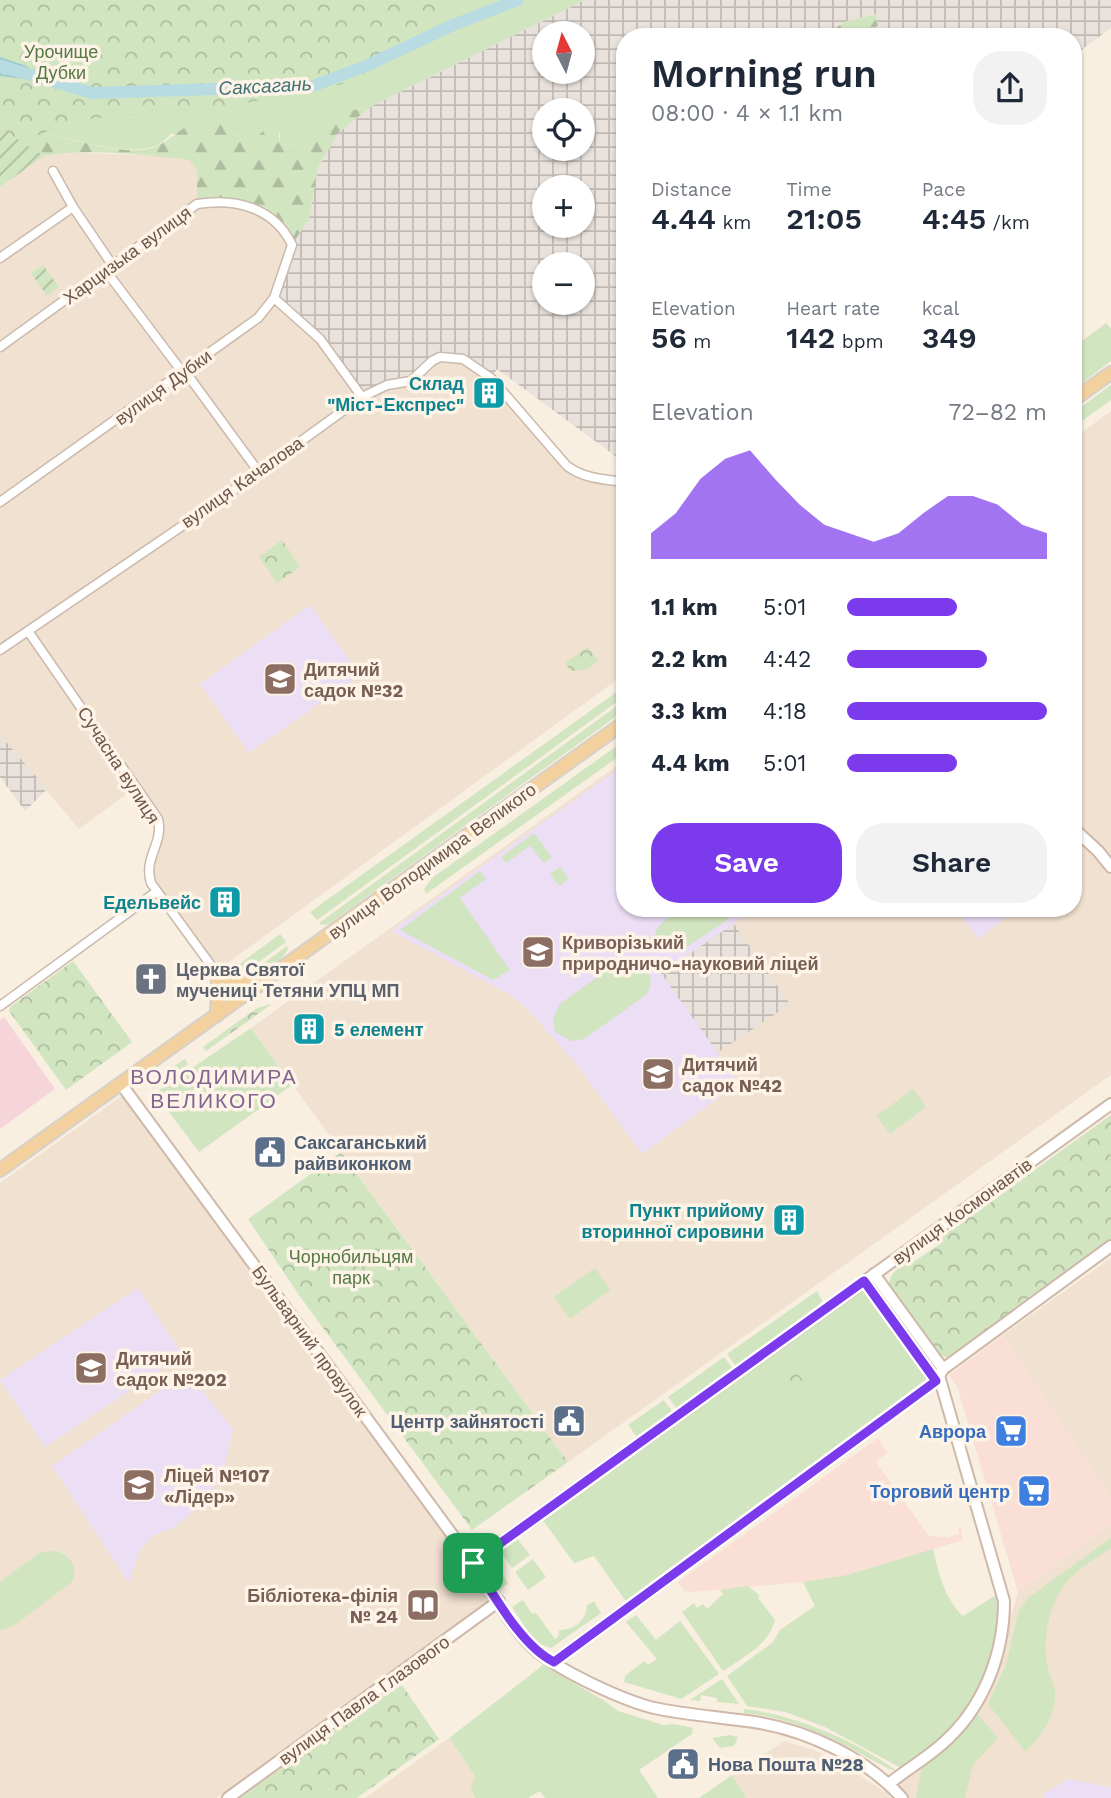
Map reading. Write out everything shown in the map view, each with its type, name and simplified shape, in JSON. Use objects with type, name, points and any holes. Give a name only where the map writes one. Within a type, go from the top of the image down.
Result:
[{"type":"main road","points":[[1082,394],[1111,373]]},
{"type":"main road","name":"вулиця Володимира Великого","points":[[0,1170],[616,728]]},
{"type":"main road","points":[[217,1016],[218,975],[258,986]]},
{"type":"street","points":[[53,171],[109,268],[183,373],[187,374],[258,471]]},
{"type":"street","name":"Харцизька вулиця","points":[[0,347],[197,204],[233,201],[260,211],[278,225],[292,245]]},
{"type":"street","points":[[0,258],[73,207]]},
{"type":"street","name":"вулиця Дубки","points":[[0,502],[258,318],[274,298],[292,245]]},
{"type":"street","points":[[274,298],[320,340],[362,397]]},
{"type":"street","name":"вулиця Качалова","points":[[0,650],[362,397],[387,385],[411,381],[440,357],[463,359],[491,378],[567,466],[588,478],[616,481]]},
{"type":"street","name":"Сучасна вулиця","points":[[28,631],[158,819],[159,836],[148,865],[150,883],[218,975]]},
{"type":"street","points":[[1082,836],[1111,867]]},
{"type":"street","points":[[0,1006],[156,892]]},
{"type":"street","name":"Бульварний провулок","points":[[121,1084],[473,1563],[524,1638],[536,1650],[624,1699],[650,1707],[783,1728],[873,1770],[890,1783],[902,1798]]},
{"type":"street","name":"вулиця Космонавтів","points":[[473,1563],[1111,1104]]},
{"type":"street","points":[[554,1662],[1111,1246]]},
{"type":"street","points":[[869,1278],[939,1376],[1004,1601],[1002,1631],[990,1678],[979,1699],[943,1743],[890,1783]]},
{"type":"street","name":"вулиця Павла Глазового","points":[[228,1798],[499,1601]]},
{"type":"shaded area","points":[[585,0],[1111,0],[1111,28],[1082,49],[1082,28],[868,28],[878,26],[875,14],[844,22],[836,28],[616,28],[616,456],[497,369],[491,378],[474,365],[440,357],[411,381],[362,397],[337,361],[274,298],[292,245],[309,218],[318,168],[338,133],[372,106],[532,26],[532,84],[595,84],[595,21],[543,21]]},
{"type":"shaded area","points":[[67,152],[189,160],[197,170],[197,203],[211,202],[260,211],[440,357],[474,365],[577,473],[616,480],[616,681],[215,972],[148,874],[160,829],[136,787],[79,829],[0,735],[0,187],[44,156]]},
{"type":"shaded area","points":[[1111,411],[1111,859],[1082,832],[1082,432]]},
{"type":"shaded area","name":"Дитячий садок №32","points":[[310,605],[360,675],[249,753],[200,684]]},
{"type":"shaded area","points":[[0,735],[47,789],[25,811],[0,777]]},
{"type":"shaded area","points":[[616,766],[616,917],[1082,917],[1082,843],[1111,876],[1111,1075],[568,1462],[251,1028]]},
{"type":"shaded area","name":"Криворізький природничо-науковий ліцей","points":[[616,770],[616,917],[743,917],[661,973],[739,1083],[642,1154],[577,1065],[525,1006],[507,993],[391,931]]},
{"type":"shaded area","points":[[962,917],[1007,917],[978,939]]},
{"type":"shaded area","points":[[734,924],[790,1004],[717,1053],[660,973]]},
{"type":"shaded area","points":[[4,1017],[55,1089],[0,1129],[0,1020]]},
{"type":"shaded area","points":[[123,1095],[492,1601],[216,1798],[0,1798],[0,1183]]},
{"type":"shaded area","points":[[1111,1258],[1111,1497],[1003,1335]]},
{"type":"shaded area","name":"Дитячий садок №202","points":[[138,1288],[183,1355],[45,1447],[0,1380]]},
{"type":"shaded area","points":[[1003,1335],[1111,1497],[1111,1524],[1018,1592],[957,1386],[949,1375]]},
{"type":"shaded area","name":"Ліцей №107 «Лідер»","points":[[187,1372],[233,1429],[224,1469],[205,1502],[175,1527],[154,1535],[139,1551],[129,1583],[52,1466]]},
{"type":"shaded area","points":[[878,1438],[887,1453],[876,1462],[929,1536],[946,1538],[959,1534],[958,1528],[961,1528],[963,1540],[847,1575],[803,1582],[694,1592],[685,1591],[678,1582]]},
{"type":"shaded area","points":[[1111,1524],[1111,1798],[902,1798],[890,1784],[903,1773],[1002,1631],[1013,1610],[1018,1592]]},
{"type":"shaded area","points":[[449,1738],[473,1773],[475,1778],[472,1794],[475,1798],[365,1798]]},
{"type":"shaded area","points":[[784,1741],[814,1750],[849,1768],[891,1798],[744,1798],[732,1775]]},
{"type":"shaded area","points":[[1068,1779],[1111,1787],[1111,1798],[1043,1798],[1044,1793]]},
{"type":"green space","name":"Урочище Дубки","points":[[0,0],[453,0],[375,78],[235,105],[77,120],[0,150]]},
{"type":"green space","points":[[453,0],[585,0],[543,21],[532,21],[532,26],[372,106],[320,123],[297,145],[280,144],[280,133],[272,123],[252,141],[242,139],[237,133],[171,134],[155,146],[134,150],[98,146],[9,122]]},
{"type":"green space","points":[[876,14],[878,26],[836,28],[844,22]]},
{"type":"green space","points":[[372,106],[338,133],[318,168],[309,219],[292,245],[288,236],[249,206],[197,204],[197,170],[189,160],[98,152],[44,156],[1,129],[9,122],[102,147],[138,150],[160,145],[184,128],[199,123],[223,124],[252,141],[272,123],[278,123],[280,144],[297,145],[320,122]]},
{"type":"green space","points":[[0,128],[44,156],[0,187]]},
{"type":"green space","points":[[43,265],[59,287],[47,296],[31,273]]},
{"type":"green space","points":[[1106,323],[1111,329],[1111,361],[1082,383],[1082,341]]},
{"type":"green space","points":[[1111,385],[1111,400],[1082,421],[1082,406]]},
{"type":"green space","points":[[282,540],[300,567],[277,583],[259,557]]},
{"type":"green space","points":[[588,647],[598,661],[586,670],[571,671],[565,663]]},
{"type":"green space","points":[[616,692],[616,703],[317,920],[310,912]]},
{"type":"green space","points":[[616,707],[616,717],[329,924],[319,923]]},
{"type":"green space","points":[[616,746],[616,758],[426,894],[424,889],[432,878]]},
{"type":"green space","points":[[534,833],[552,857],[544,863],[530,846],[506,863],[501,857]]},
{"type":"green space","points":[[560,867],[569,879],[559,886],[550,874]]},
{"type":"green space","points":[[480,871],[486,879],[460,898],[510,970],[493,980],[400,930]]},
{"type":"green space","points":[[670,917],[728,917],[681,951],[669,952],[662,950],[654,941],[657,930]]},
{"type":"green space","points":[[280,934],[286,942],[237,978],[232,975],[233,969]]},
{"type":"green space","points":[[287,946],[285,954],[274,965],[255,976],[242,979]]},
{"type":"green space","points":[[73,961],[132,1042],[66,1090],[9,1011],[10,1007]]},
{"type":"green space","points":[[633,961],[647,970],[651,979],[646,995],[584,1039],[571,1041],[555,1032],[553,1020],[560,1004],[618,962]]},
{"type":"green space","points":[[272,1004],[206,1051],[203,1047],[257,1008]]},
{"type":"green space","points":[[251,1028],[292,1085],[199,1152],[155,1093]]},
{"type":"green space","points":[[252,1058],[272,1086],[252,1101],[231,1073]]},
{"type":"green space","points":[[185,1059],[188,1064],[153,1089],[149,1083]]},
{"type":"green space","points":[[913,1089],[926,1107],[890,1134],[877,1116]]},
{"type":"green space","points":[[1111,1115],[1111,1243],[951,1358],[938,1355],[889,1287],[892,1275],[907,1262],[912,1263],[937,1246],[944,1235]]},
{"type":"green space","name":"Чорнобильцям парк","points":[[341,1152],[568,1462],[472,1530],[301,1298],[248,1219]]},
{"type":"green space","points":[[595,1268],[610,1290],[570,1319],[554,1297]]},
{"type":"green space","points":[[864,1281],[936,1381],[630,1607],[594,1556],[574,1563],[539,1515]]},
{"type":"green space","points":[[817,1291],[822,1301],[816,1311],[737,1368],[727,1354]]},
{"type":"green space","points":[[724,1357],[734,1370],[678,1410],[668,1397]]},
{"type":"green space","points":[[791,1363],[803,1381],[795,1387],[783,1369]]},
{"type":"green space","points":[[664,1400],[673,1413],[638,1438],[628,1425]]},
{"type":"green space","points":[[516,1537],[530,1555],[512,1568],[499,1550]]},
{"type":"green space","points":[[1111,1538],[1111,1548],[1071,1577],[1053,1607],[1048,1626],[1046,1655],[1055,1690],[1054,1707],[1042,1732],[1025,1751],[988,1704],[1006,1665],[1019,1610],[1028,1598]]},
{"type":"green space","points":[[933,1549],[947,1593],[963,1616],[996,1595],[996,1637],[988,1674],[970,1709],[943,1741],[903,1769],[825,1727],[785,1712],[747,1706],[727,1676],[773,1642],[780,1630],[815,1606],[803,1582],[847,1575]]},
{"type":"green space","points":[[56,1551],[72,1562],[73,1581],[12,1627],[0,1630],[0,1582],[41,1552]]},
{"type":"green space","points":[[488,1555],[508,1583],[498,1591],[483,1569],[482,1560]]},
{"type":"green space","points":[[533,1559],[546,1577],[528,1590],[515,1572]]},
{"type":"green space","points":[[748,1586],[760,1596],[758,1598],[775,1620],[772,1629],[761,1643],[723,1671],[682,1612],[694,1603],[697,1608],[703,1604],[707,1609],[723,1594],[720,1590]]},
{"type":"green space","points":[[523,1600],[555,1639],[559,1630],[579,1624],[587,1605],[594,1601],[601,1613],[551,1648],[533,1637],[512,1607]]},
{"type":"green space","points":[[636,1615],[656,1640],[680,1621],[719,1674],[681,1699],[624,1682],[625,1676],[644,1661],[648,1665],[657,1659],[626,1622]]},
{"type":"green space","points":[[543,1665],[618,1711],[663,1725],[693,1728],[692,1734],[639,1770],[658,1798],[545,1798],[540,1791],[528,1798],[475,1798],[471,1790],[475,1776],[449,1738]]},
{"type":"green space","points":[[722,1679],[739,1704],[717,1702],[717,1698],[701,1695],[700,1701],[690,1700]]},
{"type":"green space","points":[[400,1682],[439,1739],[357,1798],[240,1798]]},
{"type":"green space","points":[[744,1709],[783,1717],[824,1731],[863,1749],[897,1771],[801,1726],[744,1713]]},
{"type":"green space","points":[[977,1714],[998,1738],[973,1765],[965,1798],[916,1798],[922,1767],[945,1750]]},
{"type":"green space","points":[[730,1735],[738,1737],[734,1746],[720,1748],[712,1738]]},
{"type":"green space","points":[[732,1775],[746,1797],[699,1798]]},
{"type":"water","points":[[0,58],[26,67],[35,75],[25,78],[0,75]]},
{"type":"waterway","name":"Саксагань","points":[[0,66],[92,93],[313,86],[518,0]]},
{"type":"place","name":"Склад \"Міст-Експрес\"","points":[[489,393]]},
{"type":"place","name":"Дитячий садок №32","points":[[280,679]]},
{"type":"place","name":"Едельвейс","points":[[225,902]]},
{"type":"place","name":"Криворізький природничо-науковий ліцей","points":[[538,952]]},
{"type":"place","name":"Церква Святої мучениці Тетяни УПЦ МП","points":[[151,979]]},
{"type":"place","name":"5 елемент","points":[[309,1029]]},
{"type":"place","name":"Дитячий садок №42","points":[[658,1074]]},
{"type":"place","name":"Саксаганський райвиконком","points":[[270,1152]]},
{"type":"place","name":"Пункт прийому вторинної сировини","points":[[789,1220]]},
{"type":"place","name":"Дитячий садок №202","points":[[91,1368]]},
{"type":"place","name":"Центр зайнятості","points":[[569,1421]]},
{"type":"place","name":"Аврора","points":[[1011,1431]]},
{"type":"place","name":"Ліцей №107 «Лідер»","points":[[139,1485]]},
{"type":"place","name":"Торговий центр","points":[[1034,1491]]},
{"type":"place","name":"Бібліотека-філія № 24","points":[[423,1605]]},
{"type":"place","name":"Нова Пошта №28","points":[[683,1764]]},
{"type":"district","name":"ВОЛОДИМИРА ВЕЛИКОГО","points":[[214,1088]]},
{"type":"route","points":[[864,1281],[936,1381],[554,1662],[524,1638],[473,1563],[864,1281]]}]
